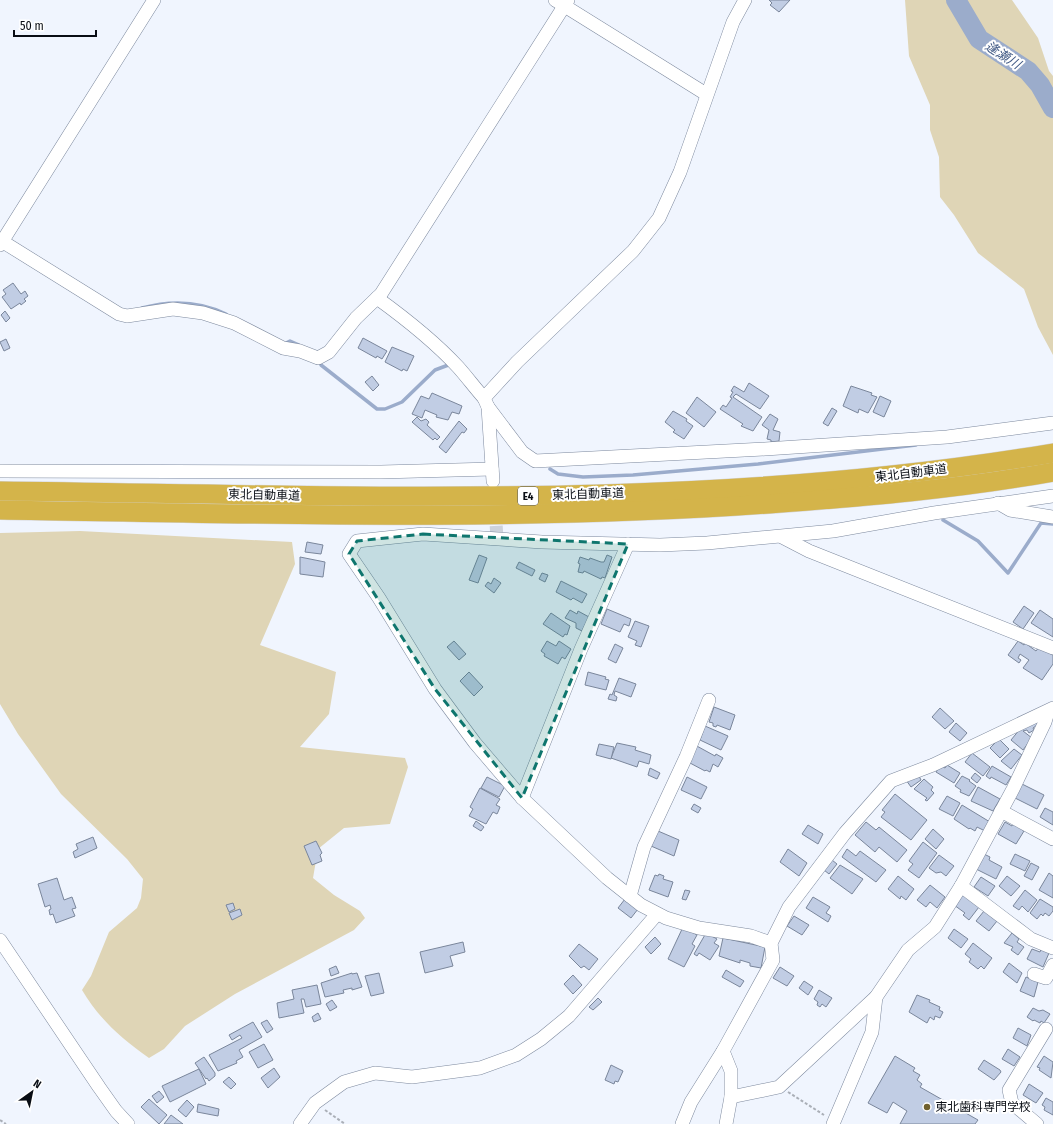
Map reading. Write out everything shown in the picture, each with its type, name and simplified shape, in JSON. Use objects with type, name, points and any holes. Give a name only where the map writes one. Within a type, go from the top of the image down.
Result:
[{"type":"highway","name":"東北自動車道","points":[[0,491],[379,497],[556,496],[828,482],[958,467],[1053,453]]},
{"type":"highway","name":"東北自動車道","points":[[0,510],[384,515],[579,513],[696,509],[834,499],[959,486],[1053,472]]},
{"type":"street","points":[[154,0],[3,240],[118,314],[127,316],[173,310],[203,313],[234,323],[283,348],[300,351],[314,357],[320,358],[327,354],[356,318],[377,298],[562,2],[706,94]]},
{"type":"street","points":[[0,471],[381,472],[492,475],[487,398],[517,362],[603,277],[634,250],[652,230],[680,172],[706,94],[733,22],[745,0]]},
{"type":"street","points":[[377,298],[415,326],[459,368],[487,398],[522,452],[535,461],[940,437],[1053,423]]},
{"type":"street","points":[[771,943],[751,936],[699,928],[657,914],[607,878],[522,798],[475,743],[435,689],[380,598],[349,554],[357,541],[423,534],[542,542],[628,544],[699,543],[782,537],[833,531],[998,503],[1053,496]]},
{"type":"street","points":[[998,503],[1010,510],[1053,517]]},
{"type":"street","points":[[782,537],[809,551],[1053,648]]},
{"type":"street","points":[[522,798],[581,649],[628,544]]},
{"type":"street","points":[[630,896],[644,847],[686,757],[709,700]]},
{"type":"street","points":[[731,1097],[779,1086],[876,997],[908,950],[934,927],[961,886],[1001,811],[1051,710]]},
{"type":"street","points":[[682,1124],[691,1102],[723,1051],[773,960],[771,943],[789,907],[850,827],[891,781],[933,765],[1051,710]]},
{"type":"street","points":[[1001,811],[1053,839]]},
{"type":"street","points":[[961,886],[1031,939],[1053,948]]},
{"type":"street","points":[[300,1124],[315,1103],[344,1082],[375,1073],[412,1077],[480,1068],[516,1055],[541,1039],[569,1016],[657,914]]},
{"type":"street","points":[[0,940],[99,1087],[116,1111],[128,1124]]},
{"type":"street","points":[[1034,974],[1046,978],[1053,965]]},
{"type":"street","points":[[833,1122],[872,1032],[876,997]]},
{"type":"street","points":[[1037,1124],[1012,1103],[1009,1090],[1046,1029]]},
{"type":"street","points":[[723,1051],[731,1071],[731,1097],[726,1124]]},
{"type":"path","points":[[779,1086],[833,1122]]},
{"type":"path","points":[[315,1103],[345,1124]]},
{"type":"path","points":[[0,1120],[6,1124]]},
{"type":"highlighted area","points":[[423,534],[628,544],[522,798],[435,689],[349,554],[357,541]]},
{"type":"shaded area","points":[[905,0],[1012,0],[1038,38],[1049,71],[1053,76],[1053,355],[1038,327],[1024,289],[978,253],[954,215],[940,197],[939,157],[930,130],[930,105],[909,56]]},
{"type":"shaded area","points":[[80,531],[292,542],[295,564],[260,645],[336,672],[329,714],[300,747],[405,758],[408,767],[390,824],[344,828],[318,849],[313,878],[334,895],[360,911],[365,918],[354,930],[235,994],[185,1026],[164,1049],[149,1058],[112,1028],[96,1010],[82,990],[91,976],[109,932],[137,908],[141,898],[143,879],[127,859],[61,794],[18,734],[0,704],[0,533]]},
{"type":"building","points":[[769,0],[790,0],[779,12],[770,5],[772,3]]},
{"type":"building","points":[[13,283],[21,294],[25,291],[28,296],[24,299],[26,301],[21,305],[20,303],[11,309],[2,297],[6,294],[3,290]]},
{"type":"building","points":[[5,311],[10,318],[6,322],[1,315]]},
{"type":"building","points":[[363,338],[387,351],[382,359],[377,356],[376,358],[358,348]]},
{"type":"building","points":[[6,339],[10,348],[4,351],[0,342]]},
{"type":"building","points":[[392,347],[414,356],[407,371],[403,369],[402,371],[385,362]]},
{"type":"building","points":[[372,376],[379,385],[373,391],[365,382]]},
{"type":"building","points":[[749,383],[769,396],[760,409],[736,394],[733,397],[762,417],[753,431],[741,426],[743,424],[720,409],[723,405],[726,407],[732,398],[730,397],[733,392],[731,391],[734,386],[744,392]]},
{"type":"building","points":[[851,386],[872,393],[871,395],[877,397],[868,413],[859,409],[858,413],[843,406]]},
{"type":"building","points":[[432,393],[462,406],[459,414],[452,412],[448,420],[436,417],[437,415],[425,410],[422,418],[412,414],[421,396],[429,399]]},
{"type":"building","points":[[880,396],[891,401],[884,417],[873,412]]},
{"type":"building","points":[[697,397],[716,412],[704,427],[686,413]]},
{"type":"building","points":[[832,408],[837,411],[828,426],[823,423]]},
{"type":"building","points":[[673,411],[687,419],[686,421],[693,426],[684,439],[673,432],[675,430],[665,422]]},
{"type":"building","points":[[770,414],[778,419],[773,430],[780,432],[779,441],[771,442],[771,440],[767,439],[769,430],[762,425]]},
{"type":"building","points":[[417,417],[421,421],[426,419],[429,422],[427,425],[440,437],[437,440],[435,438],[433,440],[412,422]]},
{"type":"building","points":[[459,421],[467,429],[464,433],[462,432],[446,453],[439,447]]},
{"type":"building","points":[[307,542],[323,545],[321,554],[305,552]]},
{"type":"building","points":[[479,555],[487,558],[478,583],[469,580]]},
{"type":"building","points":[[607,555],[612,557],[605,578],[602,577],[601,579],[584,571],[583,573],[578,572],[580,557],[604,562]]},
{"type":"building","points":[[300,557],[325,562],[323,577],[300,574]]},
{"type":"building","points":[[519,562],[535,570],[532,576],[516,568]]},
{"type":"building","points":[[542,573],[548,575],[545,582],[539,579]]},
{"type":"building","points":[[494,578],[501,583],[494,593],[485,586],[488,582],[491,584]]},
{"type":"building","points":[[561,581],[587,594],[582,603],[573,598],[571,600],[556,592]]},
{"type":"building","points":[[1024,606],[1034,613],[1023,629],[1013,622]]},
{"type":"building","points":[[607,609],[631,619],[629,626],[624,624],[620,632],[601,624]]},
{"type":"building","points":[[570,610],[577,614],[578,611],[589,617],[582,631],[576,628],[576,623],[565,618]]},
{"type":"building","points":[[1040,610],[1053,619],[1053,637],[1031,623]]},
{"type":"building","points":[[551,613],[570,626],[567,635],[565,634],[563,637],[543,624]]},
{"type":"building","points":[[635,621],[649,626],[641,647],[635,645],[637,641],[628,637]]},
{"type":"building","points":[[454,641],[466,654],[459,660],[447,647]]},
{"type":"building","points":[[547,641],[556,646],[559,641],[571,649],[565,659],[562,657],[558,664],[544,656],[545,654],[541,651]]},
{"type":"building","points":[[1018,641],[1024,645],[1025,643],[1036,651],[1039,647],[1053,655],[1053,664],[1042,680],[1023,668],[1029,660],[1020,654],[1018,658],[1021,660],[1019,663],[1008,655]]},
{"type":"building","points":[[615,644],[623,648],[616,663],[608,659]]},
{"type":"building","points":[[469,672],[483,687],[474,696],[460,681]]},
{"type":"building","points":[[588,672],[606,677],[605,679],[609,680],[606,690],[585,685]]},
{"type":"building","points":[[619,678],[636,684],[631,697],[615,691],[614,695],[617,697],[616,701],[608,699],[610,694],[612,695]]},
{"type":"building","points":[[714,707],[735,715],[730,730],[717,725],[716,727],[713,726],[713,723],[709,722]]},
{"type":"building","points":[[940,708],[954,721],[945,729],[932,717]]},
{"type":"building","points":[[1039,721],[1040,723],[1033,728],[1034,730],[1029,733],[1027,730],[1023,731],[1032,738],[1023,750],[1011,740],[1020,729]]},
{"type":"building","points":[[956,723],[967,733],[960,741],[949,732]]},
{"type":"building","points":[[705,726],[728,736],[721,750],[700,740]]},
{"type":"building","points":[[999,739],[1009,749],[1000,758],[990,748]]},
{"type":"building","points":[[617,743],[636,747],[635,750],[651,755],[649,764],[639,761],[637,767],[611,758]]},
{"type":"building","points":[[599,744],[614,747],[611,759],[596,755]]},
{"type":"building","points":[[695,745],[715,756],[716,754],[723,758],[718,767],[713,764],[710,772],[690,763]]},
{"type":"building","points":[[1014,749],[1022,755],[1011,769],[1001,761]]},
{"type":"building","points":[[972,753],[990,767],[983,776],[965,762]]},
{"type":"building","points":[[940,765],[945,768],[947,765],[960,773],[954,783],[936,772]]},
{"type":"building","points":[[992,766],[1011,777],[1006,785],[986,776]]},
{"type":"building","points":[[650,768],[660,773],[657,779],[648,775]]},
{"type":"building","points":[[975,773],[981,778],[977,783],[971,778]]},
{"type":"building","points":[[918,774],[921,780],[911,787],[906,780]]},
{"type":"building","points":[[962,776],[970,780],[969,781],[976,786],[969,796],[960,792],[961,790],[955,786]]},
{"type":"building","points":[[487,777],[505,786],[499,797],[481,788]]},
{"type":"building","points":[[687,777],[707,787],[701,799],[681,790]]},
{"type":"building","points":[[924,779],[933,787],[931,790],[934,793],[927,801],[925,800],[927,798],[914,789]]},
{"type":"building","points":[[1022,784],[1044,795],[1037,809],[1015,798]]},
{"type":"building","points":[[978,787],[1000,799],[993,811],[971,801]]},
{"type":"building","points":[[480,788],[500,799],[496,805],[500,807],[497,814],[493,812],[486,824],[469,816],[473,809],[470,807]]},
{"type":"building","points":[[895,794],[927,820],[911,840],[881,817],[885,812],[882,810]]},
{"type":"building","points":[[947,796],[960,803],[953,816],[939,809]]},
{"type":"building","points":[[694,804],[701,808],[698,813],[691,809]]},
{"type":"building","points":[[962,805],[990,822],[985,831],[977,827],[975,831],[970,828],[969,829],[954,819]]},
{"type":"building","points":[[1045,808],[1053,812],[1053,825],[1040,817]]},
{"type":"building","points":[[476,821],[484,827],[481,831],[473,826]]},
{"type":"building","points":[[866,822],[876,830],[879,827],[907,850],[897,862],[879,847],[875,852],[855,835]]},
{"type":"building","points":[[1005,822],[1012,826],[1013,823],[1024,831],[1016,844],[998,834]]},
{"type":"building","points":[[808,825],[823,834],[818,844],[802,834]]},
{"type":"building","points":[[933,829],[944,839],[936,849],[925,839]]},
{"type":"building","points":[[658,831],[679,840],[674,856],[651,846]]},
{"type":"building","points":[[93,837],[97,848],[75,858],[73,852],[78,849],[76,844]]},
{"type":"building","points":[[316,841],[322,853],[320,855],[322,861],[312,865],[304,846]]},
{"type":"building","points":[[923,842],[937,853],[919,878],[908,870],[913,864],[909,861]]},
{"type":"building","points":[[788,849],[807,863],[799,876],[780,862]]},
{"type":"building","points":[[847,849],[856,856],[860,851],[886,870],[876,882],[842,857]]},
{"type":"building","points":[[984,854],[990,857],[989,860],[1002,867],[996,879],[976,869]]},
{"type":"building","points":[[1015,854],[1030,861],[1025,871],[1010,864]]},
{"type":"building","points":[[939,855],[954,866],[946,876],[941,872],[936,873],[929,868]]},
{"type":"building","points":[[832,860],[837,864],[829,874],[824,870]]},
{"type":"building","points":[[1031,863],[1039,867],[1032,880],[1024,876]]},
{"type":"building","points":[[840,865],[863,879],[852,894],[830,878]]},
{"type":"building","points":[[1049,873],[1053,876],[1053,898],[1039,890]]},
{"type":"building","points":[[659,874],[664,876],[663,879],[673,882],[668,897],[649,890],[655,875],[658,876]]},
{"type":"building","points":[[898,876],[914,889],[906,900],[901,896],[900,899],[888,889]]},
{"type":"building","points":[[1007,876],[1020,886],[1011,896],[999,886]]},
{"type":"building","points":[[981,877],[995,886],[988,896],[974,887]]},
{"type":"building","points":[[57,878],[64,900],[72,897],[76,908],[72,909],[75,916],[56,923],[53,914],[50,915],[50,905],[45,907],[38,884]]},
{"type":"building","points":[[930,885],[945,897],[937,908],[930,902],[926,907],[917,900]]},
{"type":"building","points":[[685,890],[690,891],[686,900],[682,899]]},
{"type":"building","points":[[1025,890],[1037,900],[1028,912],[1022,906],[1019,910],[1013,906]]},
{"type":"building","points":[[963,894],[979,907],[969,920],[963,915],[965,913],[954,905]]},
{"type":"building","points":[[813,897],[830,907],[826,913],[831,916],[828,922],[806,908]]},
{"type":"building","points":[[625,899],[638,909],[631,918],[618,908]]},
{"type":"building","points":[[1040,899],[1053,907],[1053,911],[1049,916],[1045,913],[1043,916],[1041,914],[1037,919],[1030,913]]},
{"type":"building","points":[[233,903],[235,909],[229,912],[226,905]]},
{"type":"building","points":[[240,909],[242,915],[232,920],[229,913]]},
{"type":"building","points":[[984,911],[997,921],[989,931],[976,921]]},
{"type":"building","points":[[794,916],[809,925],[802,935],[787,926]]},
{"type":"building","points":[[683,927],[697,935],[692,944],[695,946],[684,967],[668,959]]},
{"type":"building","points":[[954,929],[968,939],[961,948],[948,938]]},
{"type":"building","points":[[706,933],[717,939],[714,943],[719,946],[710,960],[699,953],[697,956],[694,954]]},
{"type":"building","points":[[1012,933],[1019,939],[1017,942],[1024,947],[1018,955],[1011,950],[1013,947],[1004,943]]},
{"type":"building","points":[[655,937],[661,944],[651,954],[645,947]]},
{"type":"building","points":[[723,938],[765,947],[761,968],[750,966],[750,963],[740,960],[740,963],[719,956]]},
{"type":"building","points":[[463,942],[465,952],[450,956],[453,966],[425,973],[420,952]]},
{"type":"building","points":[[973,943],[992,958],[984,969],[981,966],[978,969],[969,962],[971,959],[965,954]]},
{"type":"building","points":[[579,944],[598,959],[589,970],[584,966],[581,968],[569,956]]},
{"type":"building","points":[[1032,949],[1040,952],[1041,949],[1049,953],[1043,967],[1027,959]]},
{"type":"building","points":[[1009,963],[1022,973],[1017,983],[1003,972]]},
{"type":"building","points":[[336,966],[339,973],[331,976],[329,969]]},
{"type":"building","points":[[780,967],[794,976],[787,986],[773,978]]},
{"type":"building","points":[[726,970],[744,981],[740,987],[722,977]]},
{"type":"building","points":[[352,973],[357,973],[362,987],[352,990],[352,988],[343,990],[344,993],[325,997],[321,983]]},
{"type":"building","points":[[379,973],[384,993],[371,996],[365,976]]},
{"type":"building","points":[[573,975],[582,985],[573,994],[564,984]]},
{"type":"building","points":[[1026,977],[1038,982],[1034,997],[1020,991]]},
{"type":"building","points":[[804,981],[813,987],[808,995],[799,988]]},
{"type":"building","points":[[317,985],[321,1004],[306,1007],[304,999],[301,999],[304,1013],[279,1018],[277,1003],[294,999],[292,990]]},
{"type":"building","points":[[819,990],[832,998],[826,1007],[822,1004],[820,1007],[817,1005],[818,1002],[814,999]]},
{"type":"building","points":[[917,995],[930,1000],[929,1002],[940,1007],[939,1010],[943,1012],[940,1018],[935,1016],[934,1020],[930,1017],[927,1023],[909,1012]]},
{"type":"building","points":[[598,998],[602,1002],[593,1010],[589,1007]]},
{"type":"building","points":[[332,1000],[337,1007],[330,1011],[326,1004]]},
{"type":"building","points":[[1033,1008],[1039,1011],[1043,1010],[1050,1014],[1044,1023],[1041,1021],[1040,1023],[1034,1020],[1033,1021],[1027,1017]]},
{"type":"building","points":[[318,1013],[321,1019],[314,1022],[312,1017]]},
{"type":"building","points":[[267,1020],[273,1029],[267,1033],[261,1023]]},
{"type":"building","points":[[253,1022],[262,1037],[239,1050],[243,1057],[236,1061],[237,1063],[218,1071],[209,1055],[242,1038],[240,1035],[232,1040],[229,1035]]},
{"type":"building","points":[[1018,1028],[1031,1035],[1027,1046],[1013,1038]]},
{"type":"building","points":[[264,1044],[273,1060],[258,1068],[249,1052]]},
{"type":"building","points":[[1008,1049],[1020,1057],[1014,1066],[1002,1059]]},
{"type":"building","name":"東北歯科専門学校","points":[[895,1056],[915,1068],[913,1071],[920,1075],[917,1080],[922,1084],[920,1087],[978,1120],[975,1124],[900,1124],[907,1111],[893,1102],[887,1113],[868,1103]]},
{"type":"building","points":[[1044,1056],[1053,1062],[1051,1078],[1037,1067]]},
{"type":"building","points":[[204,1057],[215,1073],[215,1076],[209,1081],[195,1063]]},
{"type":"building","points":[[984,1060],[1001,1072],[994,1080],[978,1069]]},
{"type":"building","points":[[611,1065],[623,1071],[618,1082],[615,1081],[614,1084],[605,1080]]},
{"type":"building","points":[[274,1068],[280,1077],[268,1088],[261,1078]]},
{"type":"building","points":[[199,1069],[206,1084],[170,1102],[162,1086]]},
{"type":"building","points":[[229,1077],[236,1084],[231,1089],[223,1082]]},
{"type":"building","points":[[1029,1084],[1043,1093],[1036,1103],[1023,1095]]},
{"type":"building","points":[[159,1091],[164,1097],[157,1103],[152,1096]]},
{"type":"building","points":[[1046,1098],[1053,1102],[1053,1115],[1044,1110],[1045,1107],[1042,1105]]},
{"type":"building","points":[[149,1099],[167,1115],[159,1124],[141,1107]]},
{"type":"building","points":[[187,1100],[194,1107],[186,1117],[178,1110]]},
{"type":"building","points":[[198,1104],[219,1109],[218,1116],[197,1112]]},
{"type":"building","points":[[171,1115],[183,1124],[164,1124]]},
{"type":"waterway","name":"逢瀬川","points":[[956,0],[979,39],[1028,71],[1040,85],[1053,108]]},
{"type":"waterway","points":[[142,308],[153,305],[185,303],[206,306],[226,314]]},
{"type":"waterway","points":[[284,344],[290,341],[299,345]]},
{"type":"waterway","points":[[321,365],[377,409],[385,409],[402,402],[435,370],[451,364]]},
{"type":"waterway","points":[[550,469],[558,474],[583,477],[633,475],[758,464],[916,445]]},
{"type":"waterway","points":[[943,520],[978,541],[1008,573],[1041,523],[1053,524]]},
{"type":"tunnel","points":[[495,507],[497,539]]},
{"type":"place","name":"東北歯科専門学校","points":[[927,1107]]}]
